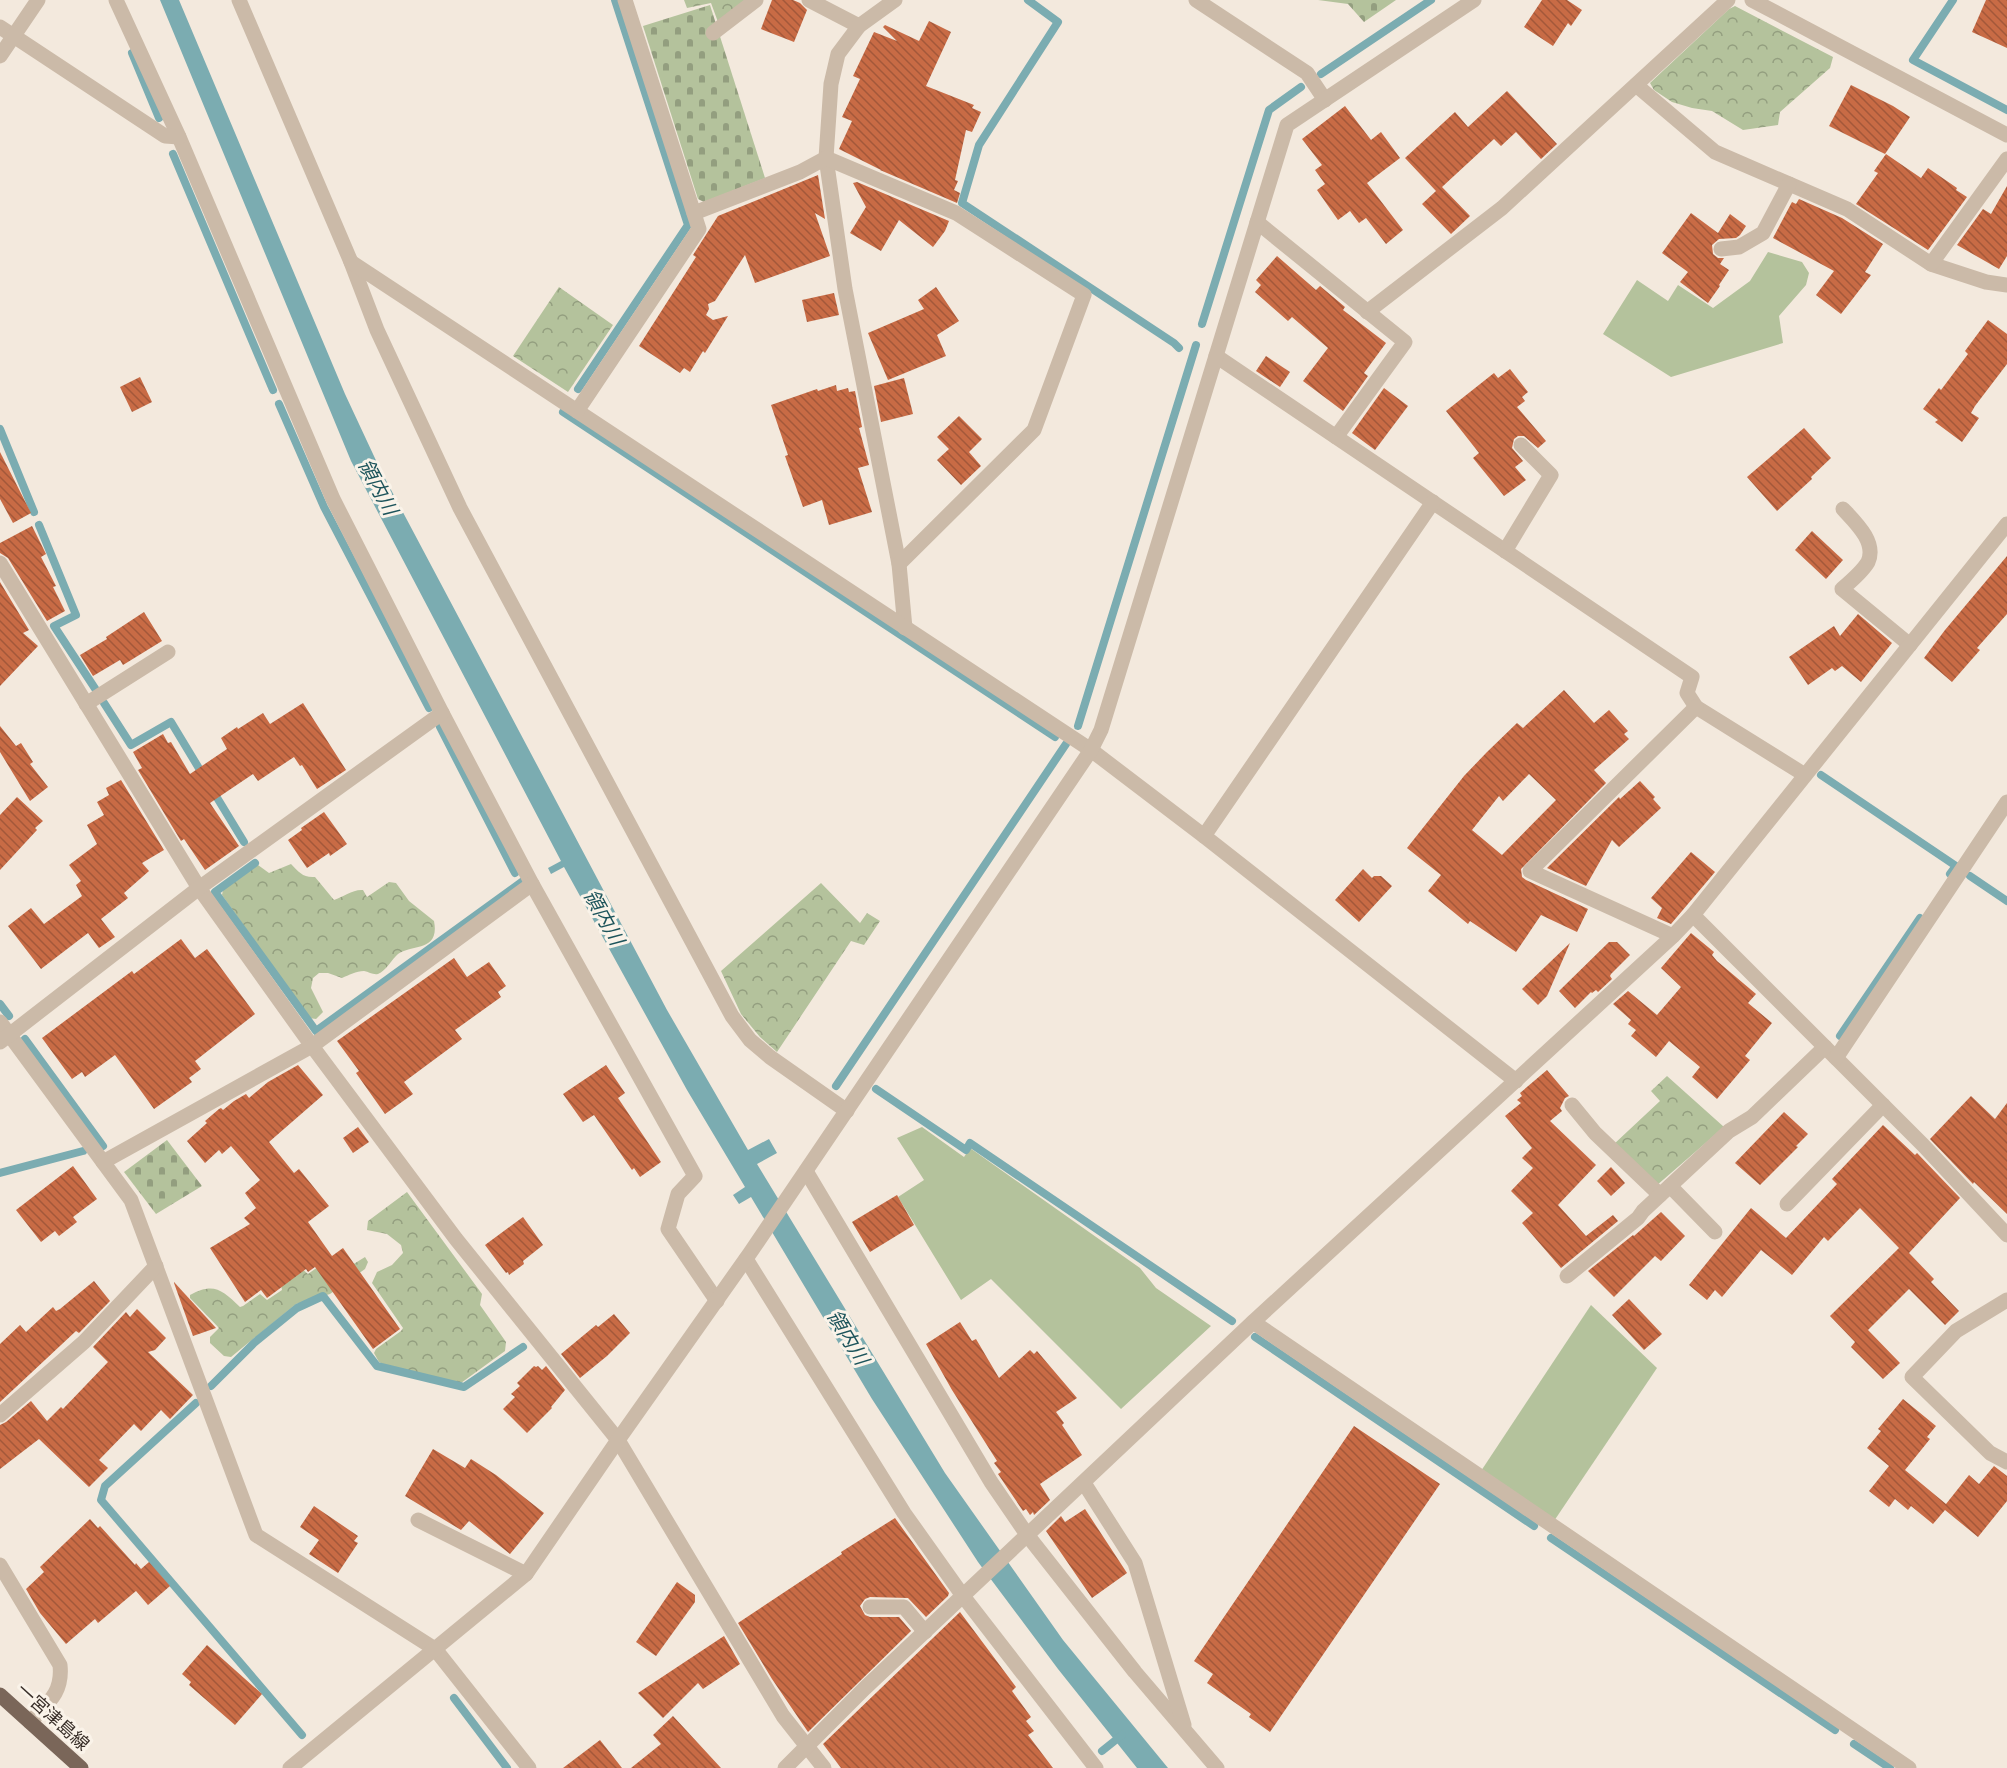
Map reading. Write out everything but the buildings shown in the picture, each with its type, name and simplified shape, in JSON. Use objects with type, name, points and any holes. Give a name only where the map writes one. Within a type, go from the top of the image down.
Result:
[{"type":"main road","name":"一宮津島線","points":[[0,1695],[81,1768]]},
{"type":"street","points":[[0,56],[38,0]]},
{"type":"street","points":[[116,0],[179,137],[333,499],[532,885],[694,1176],[678,1194],[668,1229],[717,1301]]},
{"type":"street","points":[[239,0],[351,262],[377,330],[460,508],[732,1016],[750,1040],[770,1057],[847,1111]]},
{"type":"street","points":[[577,411],[699,230],[625,0]]},
{"type":"street","points":[[713,33],[756,0]]},
{"type":"street","points":[[809,0],[859,26]]},
{"type":"street","points":[[895,0],[859,26],[838,54],[831,84],[826,158],[845,289],[899,564],[905,628]]},
{"type":"street","points":[[1196,0],[1307,73],[1325,100]]},
{"type":"street","points":[[290,1768],[526,1574],[804,1175],[1091,750],[1101,730],[1287,125],[1474,0]]},
{"type":"street","points":[[1367,312],[1502,208],[1728,0]]},
{"type":"street","points":[[1752,0],[2007,135]]},
{"type":"street","points":[[0,27],[165,136],[179,137]]},
{"type":"street","points":[[1636,85],[1715,152],[1846,208],[1931,264],[1986,282],[2007,285]]},
{"type":"street","points":[[694,213],[800,172],[826,158]]},
{"type":"street","points":[[826,158],[956,213],[1084,295],[1034,430],[899,564]]},
{"type":"street","points":[[1931,264],[2007,159]]},
{"type":"street","points":[[1721,249],[1739,247],[1763,233],[1789,184]]},
{"type":"street","points":[[1257,222],[1405,342],[1336,437]]},
{"type":"street","points":[[351,262],[1091,750],[1516,1081]]},
{"type":"street","points":[[1216,356],[1692,677],[1687,693],[1696,707],[1805,775]]},
{"type":"street","points":[[1505,551],[1551,475],[1521,445]]},
{"type":"street","points":[[1204,836],[1433,502]]},
{"type":"street","points":[[1843,509],[1859,526],[1869,545],[1868,561],[1842,590],[1910,645]]},
{"type":"street","points":[[785,1768],[865,1688],[978,1584],[1253,1322],[1673,936],[2007,524]]},
{"type":"street","points":[[0,563],[200,888],[312,1046],[456,1239],[618,1440],[783,1716],[824,1768]]},
{"type":"street","points":[[86,704],[168,652]]},
{"type":"street","points":[[1673,936],[1530,871],[1696,707]]},
{"type":"street","points":[[5,1038],[200,888],[442,713]]},
{"type":"street","points":[[1567,1275],[1638,1218],[1729,1131],[1752,1117],[1830,1053],[2007,802]]},
{"type":"street","points":[[103,1162],[312,1046],[532,885]]},
{"type":"street","points":[[1692,915],[2004,1227]]},
{"type":"street","points":[[0,1022],[5,1038],[131,1200],[256,1535],[435,1649],[529,1768]]},
{"type":"street","points":[[1572,1105],[1595,1133],[1715,1232]]},
{"type":"street","points":[[1787,1204],[1883,1105]]},
{"type":"street","points":[[804,1175],[991,1482],[1022,1542],[1217,1768]]},
{"type":"street","points":[[748,1256],[904,1513],[963,1596],[1096,1768]]},
{"type":"street","points":[[0,1415],[84,1342],[156,1266]]},
{"type":"street","points":[[2007,1300],[1956,1331],[1912,1377],[1990,1453],[2007,1462]]},
{"type":"street","points":[[1253,1322],[1909,1768]]},
{"type":"street","points":[[1084,1483],[1136,1563],[1186,1731]]},
{"type":"street","points":[[418,1520],[526,1574]]},
{"type":"street","points":[[0,1564],[60,1665],[62,1678],[56,1694],[30,1722]]},
{"type":"street","points":[[870,1607],[904,1607],[925,1632]]},
{"type":"green space","points":[[684,0],[747,0],[718,22],[711,3],[687,8]]},
{"type":"green space","points":[[1318,0],[1396,0],[1364,22],[1348,4]]},
{"type":"green space","points":[[710,5],[765,178],[704,202],[698,199],[643,26]]},
{"type":"green space","points":[[1735,6],[1833,57],[1830,68],[1780,112],[1778,125],[1743,130],[1712,111],[1672,102],[1654,90],[1650,83],[1729,9]]},
{"type":"green space","points":[[1768,252],[1802,262],[1809,273],[1806,285],[1779,316],[1783,343],[1671,377],[1603,334],[1637,280],[1668,301],[1678,285],[1713,308],[1750,281]]},
{"type":"green space","points":[[559,287],[613,325],[568,392],[513,356]]},
{"type":"green space","points":[[291,864],[304,875],[315,877],[334,900],[359,890],[363,890],[367,897],[389,882],[396,883],[409,901],[434,921],[433,938],[424,945],[398,954],[378,974],[361,971],[342,978],[328,973],[319,973],[313,978],[311,988],[323,1012],[316,1019],[309,1018],[222,895],[223,890],[258,865],[269,873]]},
{"type":"green space","points":[[821,883],[860,923],[867,913],[880,921],[864,945],[851,941],[777,1052],[760,1037],[741,1014],[721,971]]},
{"type":"green space","points":[[1667,1076],[1724,1127],[1656,1186],[1613,1145],[1660,1101],[1651,1091]]},
{"type":"green space","points":[[922,1127],[964,1157],[970,1148],[1140,1268],[1156,1288],[1211,1326],[1121,1409],[991,1279],[961,1300],[898,1197],[924,1180],[897,1138]]},
{"type":"green space","points":[[167,1140],[202,1186],[156,1214],[124,1172]]},
{"type":"green space","points":[[407,1192],[482,1294],[480,1305],[506,1342],[505,1351],[461,1383],[383,1364],[379,1362],[374,1353],[403,1328],[372,1283],[377,1272],[392,1265],[403,1253],[401,1245],[387,1234],[367,1230],[368,1221]]},
{"type":"green space","points":[[336,1254],[352,1265],[365,1257],[368,1262],[365,1269],[330,1294],[296,1304],[231,1357],[224,1356],[210,1343],[210,1337],[219,1328],[190,1298],[190,1295],[205,1289],[217,1290],[223,1292],[240,1307],[260,1294],[267,1300],[282,1290],[281,1285],[301,1268],[308,1274]]},
{"type":"green space","points":[[1591,1305],[1657,1368],[1554,1521],[1481,1471]]},
{"type":"water","name":"領内川","points":[[160,0],[179,0],[345,394],[380,469],[667,1010],[748,1150],[769,1139],[777,1153],[757,1164],[945,1473],[1063,1640],[1168,1768],[1137,1768],[1058,1669],[978,1562],[872,1399],[751,1197],[739,1204],[733,1195],[745,1187],[687,1090],[564,867],[551,874],[548,868],[561,861],[351,461]]},
{"type":"waterway","points":[[578,389],[688,225],[615,0]]},
{"type":"waterway","points":[[1028,0],[1058,22],[979,145],[962,203],[1179,348]]},
{"type":"waterway","points":[[1321,74],[1431,0]]},
{"type":"waterway","points":[[1953,0],[1913,60],[2007,110]]},
{"type":"waterway","points":[[132,53],[159,118]]},
{"type":"waterway","points":[[1202,324],[1269,110],[1301,87]]},
{"type":"waterway","points":[[173,154],[273,390]]},
{"type":"waterway","points":[[1078,726],[1196,345]]},
{"type":"waterway","points":[[279,404],[324,507],[429,708]]},
{"type":"waterway","points":[[563,412],[1055,737]]},
{"type":"waterway","points":[[0,429],[34,512]]},
{"type":"waterway","points":[[39,525],[76,615],[54,626],[96,690]]},
{"type":"waterway","points":[[104,703],[131,745],[171,722],[203,775]]},
{"type":"waterway","points":[[440,727],[515,873]]},
{"type":"waterway","points":[[836,1086],[1066,744]]},
{"type":"waterway","points":[[1821,775],[1956,866],[1950,874]]},
{"type":"waterway","points":[[213,791],[244,842]]},
{"type":"waterway","points":[[255,863],[215,892],[316,1031],[523,881]]},
{"type":"waterway","points":[[1970,876],[2007,901]]},
{"type":"waterway","points":[[1840,1036],[1920,918]]},
{"type":"waterway","points":[[0,1004],[9,1016]]},
{"type":"waterway","points":[[25,1039],[103,1146]]},
{"type":"waterway","points":[[876,1089],[966,1150],[970,1143],[1232,1321]]},
{"type":"waterway","points":[[0,1173],[83,1151]]},
{"type":"waterway","points":[[211,1386],[254,1343],[297,1308],[323,1296],[377,1366],[464,1387],[523,1347]]},
{"type":"waterway","points":[[1255,1337],[1534,1526]]},
{"type":"waterway","points":[[196,1403],[105,1486],[101,1500],[302,1735]]},
{"type":"waterway","points":[[1551,1538],[1835,1730]]},
{"type":"waterway","points":[[454,1698],[507,1768]]},
{"type":"waterway","points":[[1102,1751],[1122,1735]]},
{"type":"waterway","points":[[1854,1744],[1890,1768]]}]
